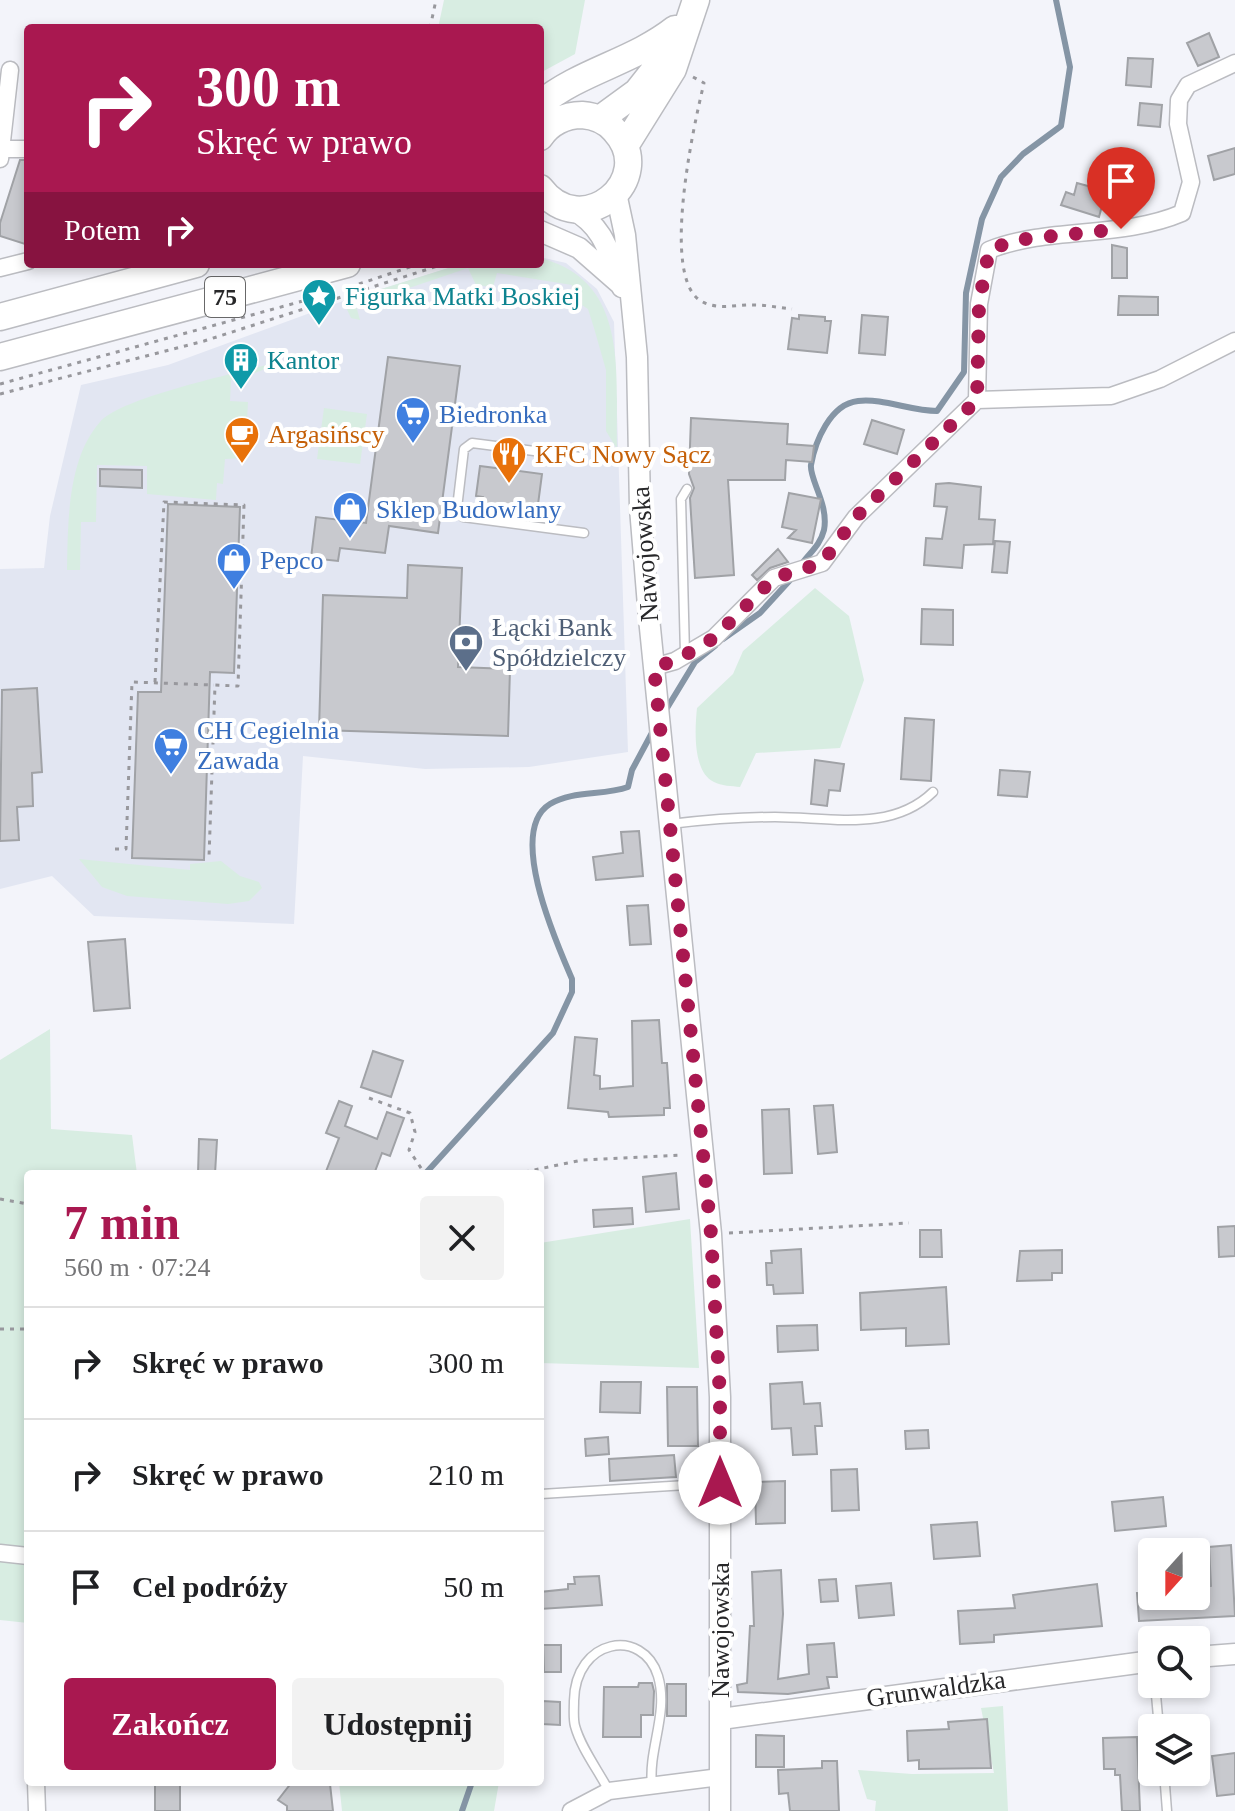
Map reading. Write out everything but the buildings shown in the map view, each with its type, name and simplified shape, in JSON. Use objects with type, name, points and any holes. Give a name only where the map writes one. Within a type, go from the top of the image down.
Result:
[{"type":"main road","points":[[600,119],[630,98],[653,73],[665,56],[675,29],[696,0]]},
{"type":"main road","points":[[625,146],[673,69],[696,0]]},
{"type":"main road","points":[[544,101],[567,85],[643,52],[675,29]]},
{"type":"main road","points":[[544,134],[564,118],[588,116],[611,126],[625,146],[627,171],[616,193],[596,207],[550,198]]},
{"type":"main road","name":"75","points":[[0,317],[181,268]]},
{"type":"main road","name":"75","points":[[0,357],[332,268]]},
{"type":"street","points":[[977,400],[979,304],[989,250],[1016,240],[1152,226],[1182,213],[1191,182],[1178,124],[1179,100],[1188,85],[1235,63]]},
{"type":"street","points":[[10,70],[1,152],[24,149]]},
{"type":"street","name":"Nawojowska","points":[[616,193],[625,235],[625,294]]},
{"type":"street","name":"Nawojowska","points":[[550,198],[587,217],[602,233],[625,294],[637,357],[640,508],[711,1234],[720,1397],[720,1811]]},
{"type":"street","points":[[544,233],[579,248],[625,294]]},
{"type":"street","points":[[0,268],[24,262]]},
{"type":"street","points":[[654,667],[685,655],[714,638],[774,578],[822,563],[856,517],[977,400],[1111,396],[1160,379],[1235,341]]},
{"type":"street","points":[[0,1553],[24,1556]]},
{"type":"street","points":[[1210,1656],[1235,1654]]},
{"type":"street","name":"Grunwaldzka","points":[[721,1719],[1138,1663]]},
{"type":"street","points":[[571,1811],[609,1791],[720,1777]]},
{"type":"street","points":[[36,1786],[37,1811]]},
{"type":"lane","points":[[581,457],[472,443],[464,449],[457,508],[463,517],[584,533]]},
{"type":"lane","points":[[685,655],[681,499],[687,489]]},
{"type":"lane","points":[[670,824],[773,817],[872,819],[902,814],[933,792]]},
{"type":"lane","points":[[544,1494],[720,1483]]},
{"type":"lane","points":[[609,1791],[574,1725],[574,1689],[580,1667],[606,1647],[629,1647],[639,1652],[655,1668],[659,1678],[660,1728],[654,1746],[652,1786]]},
{"type":"lane","points":[[1165,1786],[1167,1811]]},
{"type":"path","points":[[431,24],[436,0]]},
{"type":"path","points":[[673,69],[704,83],[688,159],[684,210],[682,268],[688,290],[715,306],[755,304],[792,309]]},
{"type":"path","points":[[0,384],[331,293],[407,268]]},
{"type":"path","points":[[0,394],[204,341],[432,268]]},
{"type":"path","points":[[115,849],[126,849],[132,682],[238,686],[244,505],[164,502],[155,682]]},
{"type":"path","points":[[209,857],[215,685]]},
{"type":"path","points":[[369,1098],[410,1113],[415,1132],[409,1150],[420,1170]]},
{"type":"path","points":[[534,1170],[582,1160],[703,1154]]},
{"type":"path","points":[[0,1199],[24,1203]]},
{"type":"path","points":[[711,1234],[909,1223]]},
{"type":"path","points":[[0,1329],[24,1329]]},
{"type":"shaded area","points":[[544,258],[566,263],[597,289],[614,322],[628,752],[529,767],[425,769],[303,756],[294,924],[94,916],[52,876],[0,889],[0,569],[44,568],[50,516],[81,385],[168,365],[343,301],[449,268],[544,268]]},
{"type":"green space","points":[[444,0],[585,0],[575,54],[544,71],[544,24],[439,24]]},
{"type":"green space","points":[[544,260],[569,270],[590,287],[604,309],[612,334],[616,362],[617,449],[606,431],[606,370],[588,309],[571,298],[572,285],[497,273],[493,287],[476,285],[468,268],[544,268]]},
{"type":"green space","points":[[448,268],[468,268],[356,306],[360,320],[351,318],[343,301]]},
{"type":"green space","points":[[281,363],[252,374],[249,381],[231,380],[230,401],[248,402],[245,458],[225,459],[223,484],[217,483],[216,500],[147,494],[147,466],[97,465],[96,522],[81,522],[80,570],[67,570],[69,513],[75,473],[89,437],[100,422],[112,413],[155,395]]},
{"type":"green space","points":[[324,408],[367,414],[360,464],[317,459]]},
{"type":"green space","points":[[815,588],[849,616],[864,680],[840,748],[756,753],[740,787],[714,782],[707,777],[698,759],[697,708],[733,674],[743,651]]},
{"type":"green space","points":[[79,859],[190,870],[190,864],[221,861],[240,876],[259,882],[262,888],[249,901],[228,904],[127,896],[102,887]]},
{"type":"green space","points":[[50,1029],[51,1129],[132,1135],[136,1170],[24,1170],[24,1548],[0,1546],[0,1060]]},
{"type":"green space","points":[[690,1219],[699,1368],[544,1363],[544,1242]]},
{"type":"green space","points":[[0,1561],[24,1563],[24,1623],[0,1620]]},
{"type":"green space","points":[[1003,1706],[1008,1811],[875,1811],[876,1801],[867,1799],[858,1770],[912,1774],[994,1773],[981,1708]]},
{"type":"green space","points":[[339,1786],[498,1786],[494,1811],[342,1811]]},
{"type":"waterway","points":[[801,565],[824,530],[824,511],[811,465],[820,435],[832,417],[839,409],[858,401],[937,411],[964,372],[966,293],[982,219],[1001,177],[1023,154],[1061,126],[1070,67],[1056,0]]},
{"type":"waterway","points":[[723,639],[760,613],[792,578]]},
{"type":"waterway","points":[[664,713],[695,662],[715,646]]},
{"type":"waterway","points":[[429,1170],[553,1033],[572,992],[572,979],[539,888],[533,838],[538,818],[550,804],[559,800],[628,787],[632,770],[654,729]]},
{"type":"waterway","points":[[462,1811],[471,1786]]},
{"type":"place","name":"Figurka Matki Boskiej","points":[[319,327]]},
{"type":"place","name":"Kantor","points":[[241,391]]},
{"type":"place","name":"Biedronka","points":[[413,445]]},
{"type":"place","name":"Argasińscy","points":[[242,465]]},
{"type":"place","name":"KFC Nowy Sącz","points":[[509,485]]},
{"type":"place","name":"Sklep Budowlany","points":[[350,540]]},
{"type":"place","name":"Pepco","points":[[234,591]]},
{"type":"place","name":"Łącki Bank Spółdzielczy","points":[[466,673]]},
{"type":"place","name":"CH Cegielnia Zawada","points":[[171,776]]},
{"type":"route","points":[[720,1483],[720,1397],[711,1234],[654,667],[675,661],[714,638],[774,578],[822,563],[856,517],[977,400],[979,304],[989,250],[1016,240],[1121,229]]}]
